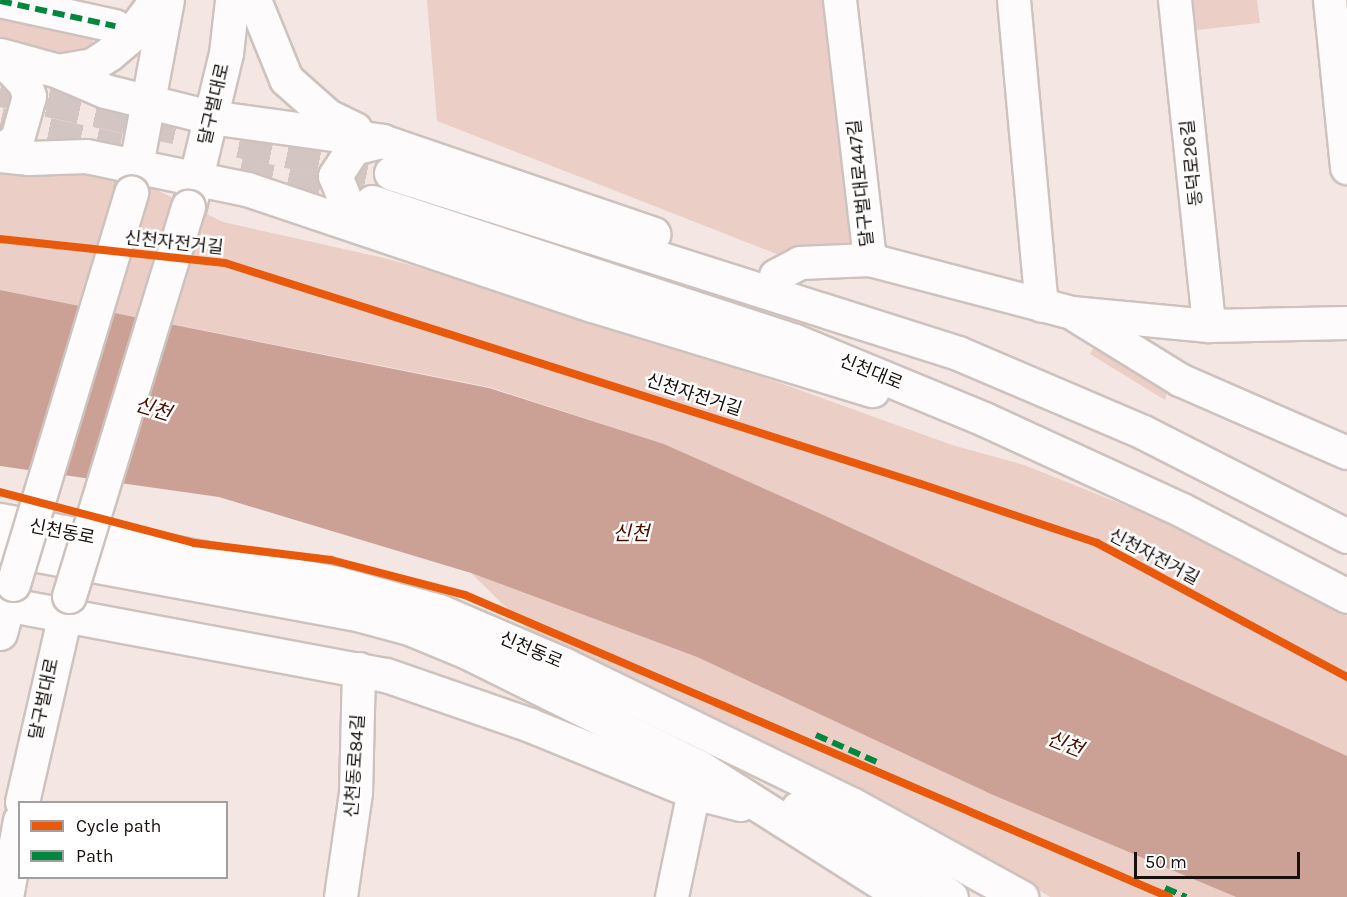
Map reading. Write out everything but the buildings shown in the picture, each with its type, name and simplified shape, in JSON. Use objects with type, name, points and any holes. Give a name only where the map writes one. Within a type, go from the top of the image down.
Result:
[{"type":"main road","points":[[58,71],[92,65],[109,54],[129,38],[156,0]]},
{"type":"main road","points":[[167,0],[150,102],[133,180],[5,606],[66,606],[372,672],[860,835],[951,897]]},
{"type":"main road","name":"달구벌대로","points":[[22,801],[66,606],[192,194],[226,53],[232,0]]},
{"type":"main road","points":[[254,0],[286,80],[328,116],[382,141],[776,276],[1143,432],[1347,536]]},
{"type":"main road","points":[[0,56],[58,71],[105,91],[210,117],[382,141]]},
{"type":"main road","points":[[0,56],[25,84],[28,96],[17,138],[0,153]]},
{"type":"main road","points":[[382,141],[352,148],[335,176],[349,210],[388,236]]},
{"type":"main road","points":[[0,153],[29,158],[86,156],[133,180],[192,194],[247,189],[820,377],[984,418]]},
{"type":"main road","points":[[390,173],[957,353]]},
{"type":"main road","name":"신천대로","points":[[372,202],[795,341],[984,418],[1182,510],[1347,596]]},
{"type":"main road","name":"신천동로","points":[[0,520],[336,583],[439,611],[565,665],[842,800],[1021,897]]},
{"type":"main road","name":"신천동로","points":[[0,548],[361,615],[409,628],[475,656],[697,780],[768,811],[904,897]]},
{"type":"main road","points":[[372,672],[403,668],[412,656],[409,628]]},
{"type":"main road","points":[[6,897],[18,831]]},
{"type":"street","name":"달구벌대로447길","points":[[840,0],[870,260],[1057,309],[1209,326],[1347,323]]},
{"type":"street","points":[[1014,0],[1057,309],[1180,381],[1347,453]]},
{"type":"street","name":"동덕로26길","points":[[1175,0],[1209,326]]},
{"type":"street","points":[[1330,0],[1347,168]]},
{"type":"street","points":[[10,1],[116,26]]},
{"type":"street","points":[[776,276],[800,263],[870,260]]},
{"type":"street","name":"신천동로84길","points":[[341,897],[372,672]]},
{"type":"street","points":[[672,897],[697,780]]},
{"type":"shaded area","points":[[427,0],[840,0],[870,260],[800,263],[437,121]]},
{"type":"shaded area","points":[[1175,0],[1257,0],[1260,23],[1178,32]]},
{"type":"shaded area","points":[[0,1],[95,33],[89,54],[65,56],[0,44]]},
{"type":"shaded area","points":[[0,154],[86,156],[223,222],[384,258],[588,314],[952,445],[1024,465],[1164,521],[1347,616],[1347,756],[664,444],[489,387],[0,290]]},
{"type":"shaded area","points":[[1096,344],[1175,365],[1165,400],[1090,354]]},
{"type":"shaded area","points":[[471,573],[697,657],[993,795],[1236,897],[1050,897],[997,864],[853,805],[565,665]]},
{"type":"water","name":"신천","points":[[0,290],[489,388],[664,444],[821,514],[1347,756],[1347,897],[1236,897],[993,795],[697,657],[471,573],[219,497],[0,466]]},
{"type":"tunnel","points":[[0,90],[391,173]]},
{"type":"tunnel","points":[[0,124],[119,149]]},
{"type":"tunnel","points":[[239,174],[368,202]]},
{"type":"marked path","points":[[0,1],[115,26]]},
{"type":"marked path","points":[[816,735],[879,763]]},
{"type":"marked path","points":[[1165,888],[1186,897]]},
{"type":"cycle path","name":"신천자전거길","points":[[0,239],[225,263],[921,484],[1097,543],[1347,677]]},
{"type":"cycle path","points":[[0,492],[194,543],[331,560],[465,595],[1169,897]]}]
